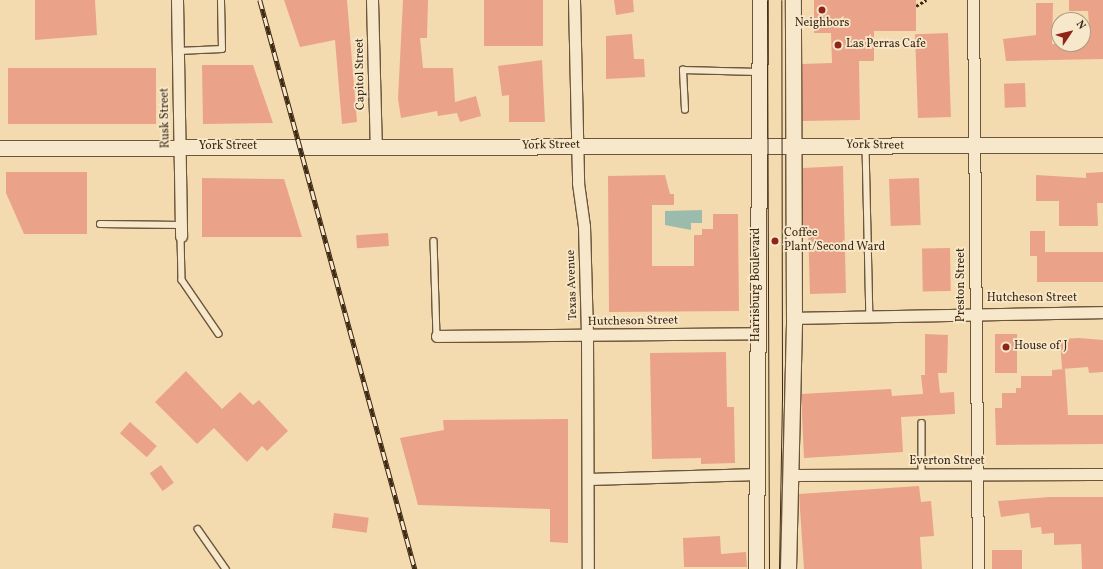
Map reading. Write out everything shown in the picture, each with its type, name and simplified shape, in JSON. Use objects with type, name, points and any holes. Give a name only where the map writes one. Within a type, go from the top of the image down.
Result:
[{"type":"main road","name":"Harrisburg Boulevard","points":[[756,569],[759,474],[757,145],[760,0]]},
{"type":"main road","points":[[788,569],[792,475],[794,318],[792,145],[793,0]]},
{"type":"main road","name":"York Street","points":[[0,148],[376,148],[577,145],[975,147],[1103,145]]},
{"type":"street","name":"Rusk Street","points":[[177,0],[181,236]]},
{"type":"street","name":"Capitol Street","points":[[372,0],[376,148]]},
{"type":"street","name":"Texas Avenue","points":[[574,0],[577,145],[587,335],[588,569]]},
{"type":"street","name":"Preston Street","points":[[973,0],[978,569]]},
{"type":"street","name":"Hutcheson Street","points":[[794,318],[975,313],[1103,312]]},
{"type":"street","name":"Hutcheson Street","points":[[437,336],[757,333]]},
{"type":"street","points":[[588,479],[759,474]]},
{"type":"street","name":"Everton Street","points":[[792,475],[1103,474]]},
{"type":"lane","points":[[178,51],[222,49],[221,0]]},
{"type":"lane","points":[[685,110],[683,70],[758,72]]},
{"type":"lane","points":[[866,146],[870,316]]},
{"type":"lane","points":[[100,224],[181,224]]},
{"type":"lane","points":[[181,236],[182,280],[219,334]]},
{"type":"lane","points":[[434,241],[437,336]]},
{"type":"lane","points":[[922,423],[922,475]]},
{"type":"lane","points":[[198,529],[226,569]]},
{"type":"path","points":[[916,6],[926,0]]},
{"type":"shaded area","points":[[702,210],[702,223],[691,223],[691,230],[665,225],[665,211]]},
{"type":"building","points":[[35,0],[95,0],[97,35],[35,40]]},
{"type":"building","points":[[284,0],[347,0],[357,122],[342,124],[335,40],[300,47]]},
{"type":"building","points":[[403,0],[428,0],[427,38],[420,38],[423,68],[453,68],[455,102],[476,96],[481,116],[460,122],[457,113],[438,116],[437,111],[401,118],[398,99]]},
{"type":"building","points":[[484,0],[543,0],[543,46],[484,46]]},
{"type":"building","points":[[614,0],[633,0],[634,12],[616,15]]},
{"type":"building","points":[[814,0],[916,0],[916,31],[874,31],[874,61],[859,61],[860,120],[802,121],[802,64],[832,63],[831,33],[814,33]]},
{"type":"building","points":[[1069,0],[1103,0],[1103,59],[1006,61],[1003,39],[1036,35],[1036,3],[1053,3],[1053,12],[1051,12],[1051,52],[1091,52],[1091,12],[1069,11]]},
{"type":"building","points":[[948,33],[951,117],[918,118],[915,34]]},
{"type":"building","points":[[632,34],[634,59],[644,59],[645,77],[606,79],[606,36]]},
{"type":"building","points":[[542,60],[545,122],[509,122],[509,95],[502,96],[498,66]]},
{"type":"building","points":[[202,65],[253,65],[273,123],[203,124]]},
{"type":"building","points":[[8,68],[156,68],[156,124],[8,124]]},
{"type":"building","points":[[1025,83],[1026,107],[1005,108],[1004,84]]},
{"type":"building","points":[[843,166],[846,293],[810,294],[808,227],[803,225],[803,168]]},
{"type":"building","points":[[6,172],[87,172],[87,234],[24,234],[6,193]]},
{"type":"building","points":[[1103,172],[1103,203],[1097,203],[1098,226],[1059,226],[1059,201],[1036,201],[1036,175],[1086,178],[1086,173]]},
{"type":"building","points":[[665,175],[670,194],[674,194],[674,205],[652,205],[652,266],[694,266],[694,235],[702,235],[702,229],[713,229],[713,214],[738,214],[739,311],[609,312],[608,176]]},
{"type":"building","points":[[202,178],[284,179],[302,237],[202,237]]},
{"type":"building","points":[[919,178],[921,225],[891,226],[889,179]]},
{"type":"building","points":[[1030,231],[1045,231],[1045,256],[1030,256]]},
{"type":"building","points":[[388,233],[389,246],[357,248],[356,235]]},
{"type":"building","points":[[922,248],[950,248],[951,291],[923,291]]},
{"type":"building","points":[[1037,252],[1103,252],[1103,282],[1037,282]]},
{"type":"building","points":[[925,334],[948,335],[947,373],[938,373],[940,393],[954,392],[955,414],[901,417],[903,452],[804,458],[801,394],[891,389],[892,396],[923,394],[921,375],[925,375]]},
{"type":"building","points":[[995,334],[1017,334],[1017,373],[995,373]]},
{"type":"building","points":[[1079,338],[1103,340],[1103,372],[1089,373],[1088,367],[1062,369],[1060,339]]},
{"type":"building","points":[[726,352],[727,407],[734,407],[735,463],[701,464],[701,458],[652,459],[650,353]]},
{"type":"building","points":[[1065,369],[1068,415],[1103,415],[1103,444],[996,445],[995,408],[1002,408],[1002,393],[1016,393],[1016,388],[1021,388],[1021,376],[1052,376],[1052,370]]},
{"type":"building","points":[[186,371],[222,409],[240,392],[253,405],[259,400],[288,431],[267,451],[262,446],[247,462],[214,428],[197,444],[155,402]]},
{"type":"building","points":[[568,419],[568,543],[550,542],[550,509],[418,505],[400,438],[444,430],[443,420]]},
{"type":"building","points":[[130,422],[157,446],[147,457],[120,433]]},
{"type":"building","points":[[161,465],[174,483],[163,491],[150,473]]},
{"type":"building","points":[[919,486],[921,502],[931,501],[934,536],[920,537],[922,569],[804,569],[799,494]]},
{"type":"building","points":[[1050,497],[1103,497],[1103,569],[1082,569],[1081,544],[1054,545],[1054,533],[1042,534],[1041,527],[1031,528],[1029,513],[1001,517],[998,501]]},
{"type":"building","points":[[334,513],[369,518],[367,533],[332,528]]},
{"type":"building","points":[[720,536],[721,554],[746,552],[747,567],[684,567],[683,538]]},
{"type":"building","points":[[992,550],[1022,550],[1022,569],[992,569]]},
{"type":"tram line","points":[[767,0],[769,569]]},
{"type":"tram line","points":[[779,569],[782,395],[781,0]]},
{"type":"railway","points":[[260,0],[415,569]]},
{"type":"place","name":"Neighbors","points":[[822,10]]},
{"type":"place","name":"Las Perras Cafe","points":[[838,45]]},
{"type":"place","name":"Coffee Plant/Second Ward","points":[[775,241]]},
{"type":"place","name":"House of J","points":[[1006,347]]}]
